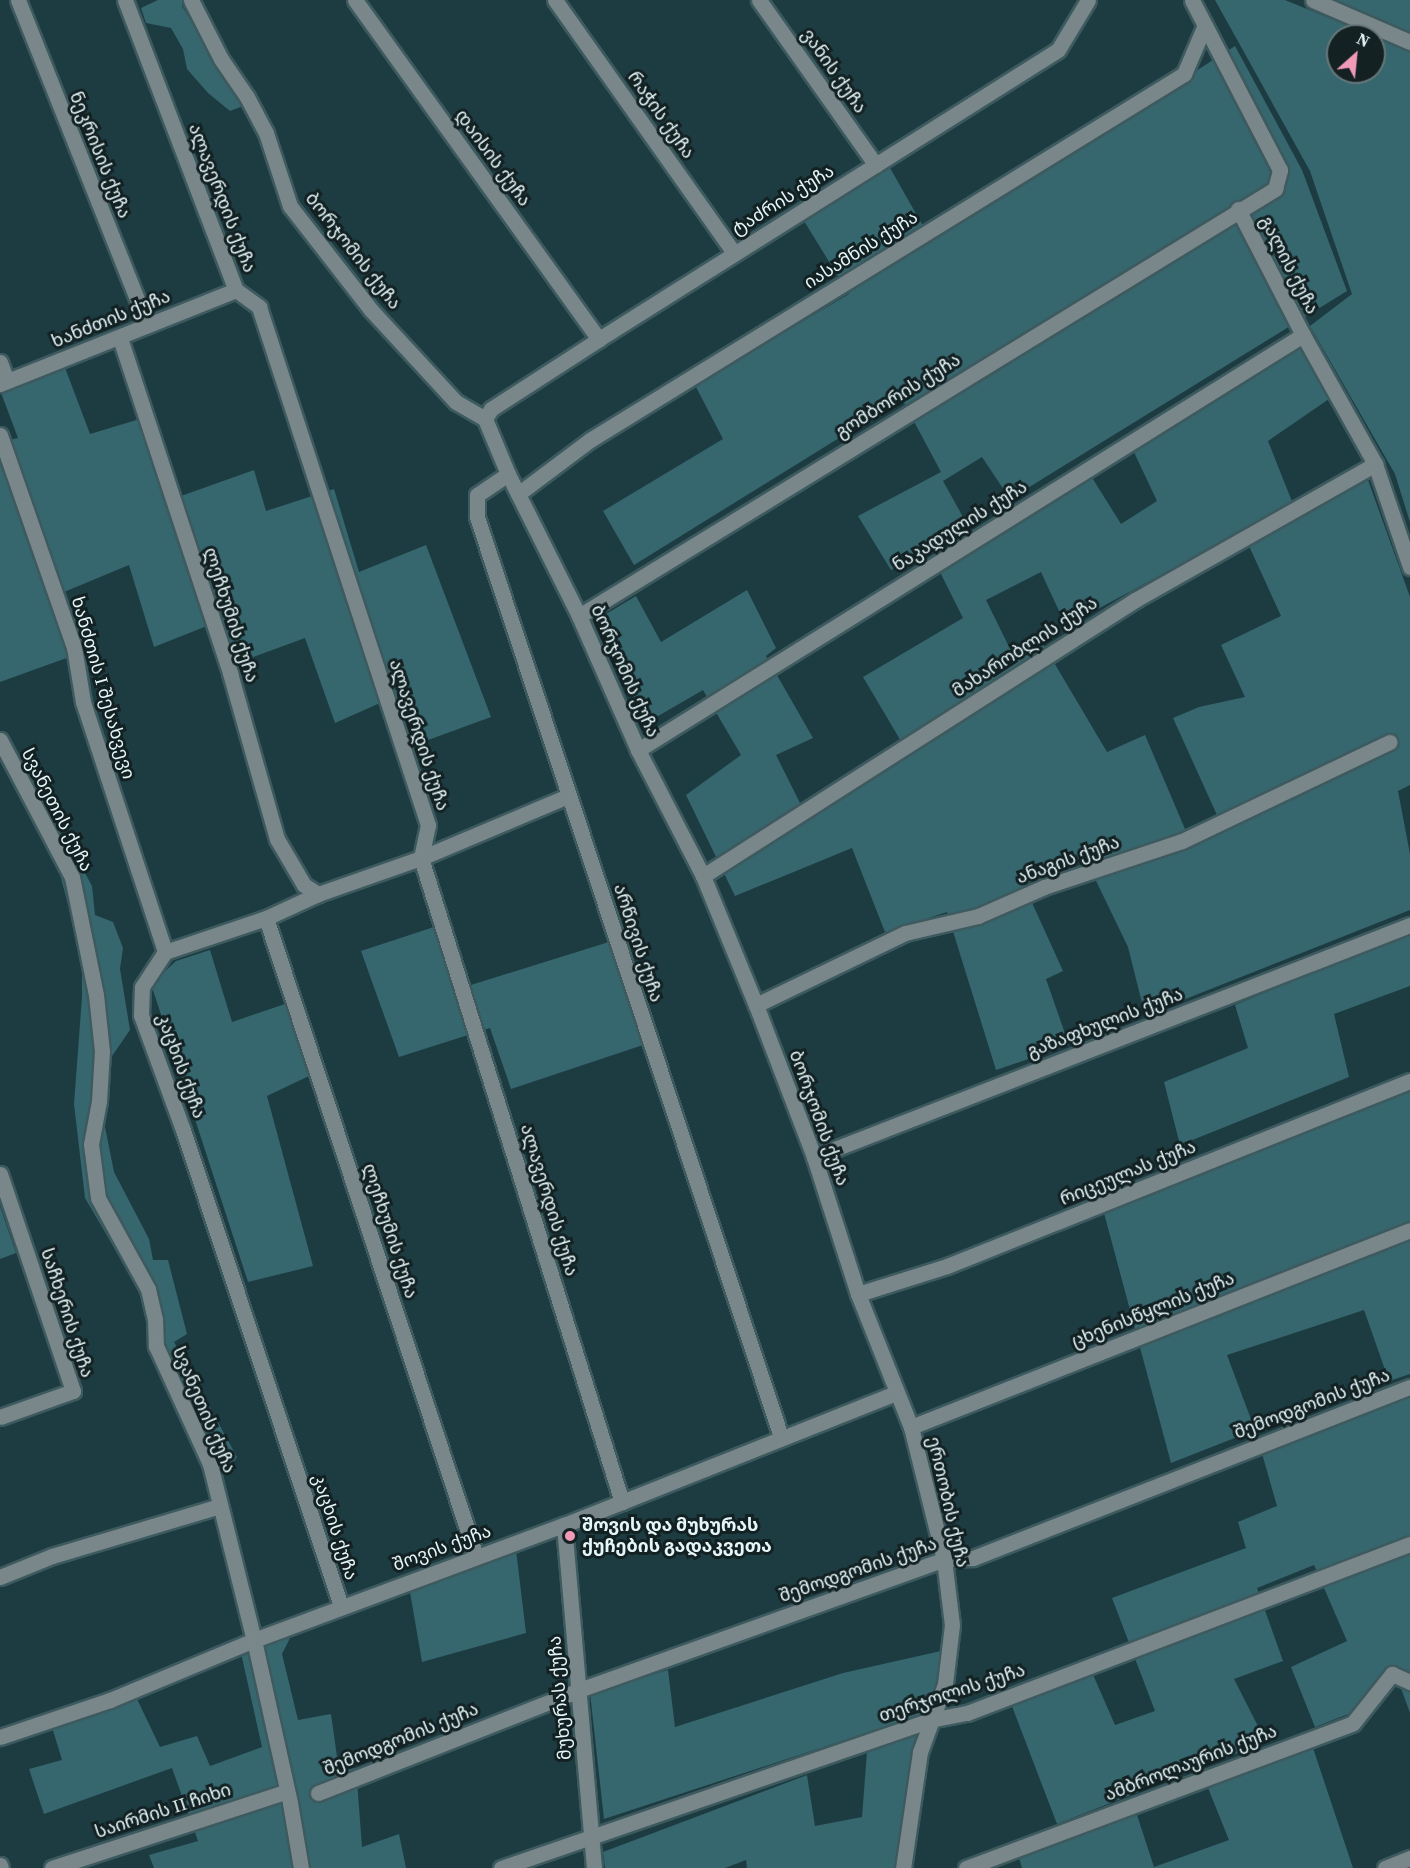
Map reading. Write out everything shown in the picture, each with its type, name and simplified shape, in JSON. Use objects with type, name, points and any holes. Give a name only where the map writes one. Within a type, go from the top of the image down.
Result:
[{"type":"street","name":"ნეკრისის ქუჩა","points":[[18,0],[147,324]]},
{"type":"street","name":"ალავერდის ქუჩა","points":[[125,0],[236,290],[259,307],[428,825],[421,858],[622,1502]]},
{"type":"street","name":"ბორჯომის ქუჩა","points":[[191,0],[221,59],[247,97],[266,133],[290,206],[371,310],[456,402],[485,419],[508,474],[579,616],[638,750],[703,876],[756,1005],[814,1157],[858,1294],[911,1427]]},
{"type":"street","name":"დაისის ქუჩა","points":[[355,0],[599,339]]},
{"type":"street","name":"რაჭის ქუჩა","points":[[555,0],[734,253]]},
{"type":"street","name":"ვანის ქუჩა","points":[[759,0],[876,165]]},
{"type":"street","name":"ტაძრის ქუჩა","points":[[485,419],[491,410],[599,339],[1058,50],[1088,0]]},
{"type":"street","name":"გალის ქუჩა","points":[[1192,0],[1280,170],[1275,189],[1238,209],[1303,335],[1375,464],[1410,567]]},
{"type":"street","points":[[1313,0],[1410,42]]},
{"type":"street","name":"იასამნის ქუჩა","points":[[518,494],[590,440],[1184,74],[1205,25]]},
{"type":"street","name":"გომბორის ქუჩა","points":[[579,616],[1238,209]]},
{"type":"street","name":"ხანძთის ქუჩა","points":[[4,383],[236,290]]},
{"type":"street","name":"ნაკადულის ქუჩა","points":[[638,750],[1303,335]]},
{"type":"street","name":"ლეჩხუმის ქუჩა","points":[[120,338],[230,673],[277,839],[304,885],[318,894]]},
{"type":"street","points":[[0,362],[4,383]]},
{"type":"street","name":"ხანძთის I შესახვევი","points":[[0,435],[74,647],[83,702],[165,952]]},
{"type":"street","name":"მახარობლის ქუჩა","points":[[703,876],[1135,600],[1375,464]]},
{"type":"street","name":"არწივის ქუჩა","points":[[508,474],[477,495],[477,517],[781,1437]]},
{"type":"street","name":"სვანეთის ქუჩა","points":[[0,740],[72,877],[96,994],[102,1051],[99,1101],[91,1144],[98,1198],[148,1290],[155,1319],[156,1346],[210,1464],[254,1640],[287,1791],[301,1868]]},
{"type":"street","name":"ანაგის ქუჩა","points":[[756,1005],[905,933],[978,916],[1044,887],[1182,841],[1390,742]]},
{"type":"street","points":[[165,952],[267,918],[318,894],[421,858],[568,796]]},
{"type":"street","name":"ლეჩხუმის ქუჩა","points":[[267,918],[476,1556]]},
{"type":"street","name":"გაზაფხულის ქუჩა","points":[[814,1157],[1410,924]]},
{"type":"street","name":"კაცხის ქუჩა","points":[[165,952],[142,987],[141,1015],[183,1130],[341,1606]]},
{"type":"street","name":"რიცეულას ქუჩა","points":[[858,1294],[947,1266],[1410,1081]]},
{"type":"street","name":"საჩხერის ქუჩა","points":[[0,1174],[73,1391],[0,1417]]},
{"type":"street","name":"ცხენისწყლის ქუჩა","points":[[911,1427],[1410,1230]]},
{"type":"street","name":"შემოდგომის ქუჩა","points":[[318,1793],[579,1690],[944,1559],[973,1558],[1410,1387]]},
{"type":"street","name":"შოვის ქუჩა","points":[[0,1737],[110,1700],[341,1606],[564,1525],[896,1393]]},
{"type":"street","name":"ერთობის ქუჩა","points":[[903,1868],[920,1752],[945,1684],[952,1625],[944,1559],[911,1427]]},
{"type":"street","points":[[0,1577],[52,1556],[220,1506]]},
{"type":"street","name":"მუხურას ქუჩა","points":[[564,1525],[594,1868]]},
{"type":"street","name":"თერჯოლის ქუჩა","points":[[501,1868],[930,1720],[967,1713],[1410,1544]]},
{"type":"street","name":"ამბროლაურის ქუჩა","points":[[966,1868],[1353,1723],[1392,1674],[1410,1682]]},
{"type":"street","name":"საირმის II ჩიხი","points":[[52,1868],[287,1791]]},
{"type":"street","points":[[1385,1868],[1410,1858]]},
{"type":"shaded area","points":[[158,0],[183,0],[182,6],[243,106],[230,111],[208,93],[187,69],[183,49],[171,28],[146,23],[141,8]]},
{"type":"shaded area","points":[[1215,0],[1285,0],[1344,24],[1326,24],[1326,84],[1386,84],[1386,41],[1410,51],[1410,522],[1395,474],[1310,326],[1352,294],[1310,171]]},
{"type":"shaded area","points":[[1331,0],[1410,0],[1410,33]]},
{"type":"shaded area","points":[[1235,46],[1302,170],[1347,291],[1010,499],[982,457],[943,481],[968,526],[891,570],[858,516],[941,472],[902,399],[634,565],[603,511],[723,439],[695,385],[849,294],[804,221],[890,168],[931,240]]},
{"type":"shaded area","points":[[1300,346],[1329,399],[1268,441],[1293,504],[1066,626],[1041,572],[986,600],[1016,661],[1043,644],[1107,752],[1145,735],[1185,829],[1217,815],[1173,718],[1199,707],[1245,697],[1221,645],[1281,616],[1249,546],[1368,480],[1410,597],[1410,785],[1398,791],[1410,854],[1410,910],[1145,1015],[1128,947],[1084,856],[1024,885],[1063,971],[1046,979],[1069,1045],[996,1070],[947,912],[885,932],[852,848],[735,896],[686,795],[741,755],[703,690],[646,723],[596,620],[636,596],[661,642],[747,590],[776,648],[766,656],[813,738],[776,755],[807,817],[908,753],[863,677],[963,618],[939,570],[1091,476],[1121,524],[1157,501],[1132,448]]},
{"type":"shaded area","points":[[64,365],[90,434],[153,415],[181,496],[254,470],[266,511],[334,489],[359,572],[426,545],[491,717],[420,743],[398,695],[335,723],[305,638],[234,664],[222,620],[154,647],[129,565],[64,592],[86,651],[0,682],[0,442],[18,438],[0,390]]},
{"type":"shaded area","points":[[52,845],[72,849],[92,886],[95,915],[113,922],[123,948],[120,969],[130,1030],[112,1056],[105,1127],[114,1172],[149,1239],[153,1260],[168,1260],[187,1334],[174,1342],[237,1457],[226,1473],[220,1476],[209,1444],[132,1278],[85,1198],[74,1104],[82,997],[82,956]]},
{"type":"shaded area","points":[[437,926],[455,990],[612,941],[646,1044],[511,1089],[490,1028],[399,1057],[361,951]]},
{"type":"shaded area","points":[[1410,933],[1410,986],[1334,1014],[1349,1077],[1180,1145],[1164,1082],[1248,1048],[1235,1005]]},
{"type":"shaded area","points":[[210,950],[232,1022],[285,1004],[309,1076],[267,1096],[313,1266],[248,1282],[151,984],[176,961]]},
{"type":"shaded area","points":[[1410,1091],[1410,1374],[1389,1381],[1364,1310],[1227,1355],[1255,1430],[1171,1463],[1104,1213]]},
{"type":"shaded area","points":[[0,1206],[16,1253],[0,1259]]},
{"type":"shaded area","points":[[1410,1394],[1410,1713],[1393,1666],[1351,1713],[1315,1727],[1291,1667],[1347,1641],[1314,1565],[1257,1588],[1283,1661],[1234,1679],[1266,1742],[1057,1824],[1010,1701],[1091,1670],[1115,1725],[1155,1711],[1112,1598],[1246,1548],[1238,1522],[1277,1506],[1261,1450]]},
{"type":"shaded area","points":[[516,1550],[526,1633],[422,1662],[410,1592]]},
{"type":"shaded area","points":[[282,1633],[291,1636],[282,1654],[298,1720],[331,1714],[339,1771],[356,1768],[362,1847],[399,1834],[406,1868],[154,1868],[149,1855],[198,1841],[172,1768],[44,1814],[29,1769],[62,1760],[52,1727],[137,1699],[160,1747],[197,1736],[210,1766],[262,1747],[241,1653]]},
{"type":"shaded area","points":[[941,1651],[933,1711],[604,1819],[590,1693],[668,1670],[675,1727],[843,1673]]},
{"type":"shaded area","points":[[926,1729],[901,1868],[747,1868],[746,1860],[725,1868],[605,1868],[603,1852],[807,1775],[815,1826],[862,1817],[867,1752]]},
{"type":"shaded area","points":[[1312,1745],[1353,1868],[1022,1868],[1019,1858],[1136,1812],[1154,1867],[1229,1840],[1206,1783]]},
{"type":"place","name":"შოვის და მუხურას ქუჩების გადაკვეთა","points":[[570,1536]]}]
